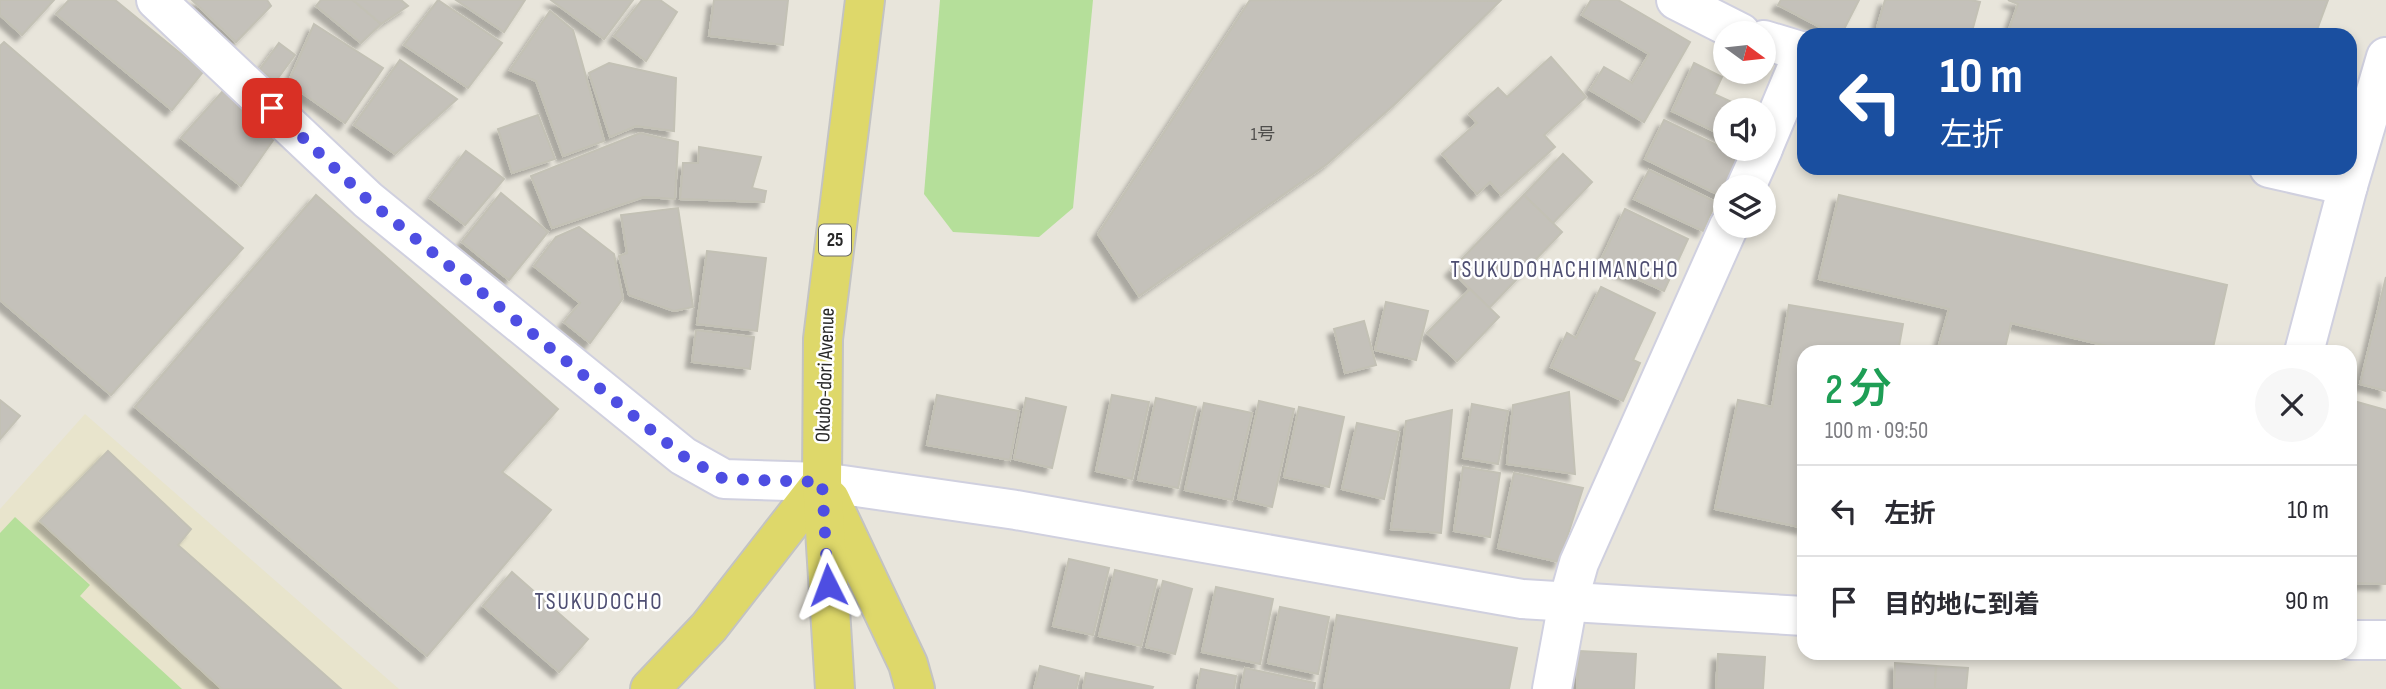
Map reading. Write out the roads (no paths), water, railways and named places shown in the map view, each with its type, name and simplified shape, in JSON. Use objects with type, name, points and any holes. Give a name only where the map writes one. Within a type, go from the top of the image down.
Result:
[{"type":"main road","name":"Okubo-dori Avenue","points":[[822,482],[823,339],[865,0]]},
{"type":"main road","points":[[650,689],[709,627],[822,482]]},
{"type":"main road","name":"25","points":[[822,482],[835,689]]},
{"type":"main road","name":"25","points":[[822,482],[908,664],[915,689]]},
{"type":"street","points":[[156,0],[368,200],[683,456],[724,479],[822,482],[1016,509],[1522,599],[1797,616]]},
{"type":"street","points":[[1676,0],[1717,21]]},
{"type":"street","points":[[1776,43],[1797,49]]},
{"type":"street","points":[[2357,155],[2386,57]]},
{"type":"street","points":[[1776,117],[1797,67]]},
{"type":"street","points":[[2300,175],[2348,186]]},
{"type":"street","points":[[2306,345],[2351,175]]},
{"type":"street","points":[[1552,689],[1568,602],[1579,564],[1723,238]]},
{"type":"street","points":[[2357,640],[2386,640]]},
{"type":"district","name":"TSUKUDOHACHIMANCHO","points":[[1565,270]]},
{"type":"district","name":"TSUKUDOCHO","points":[[599,602]]}]
